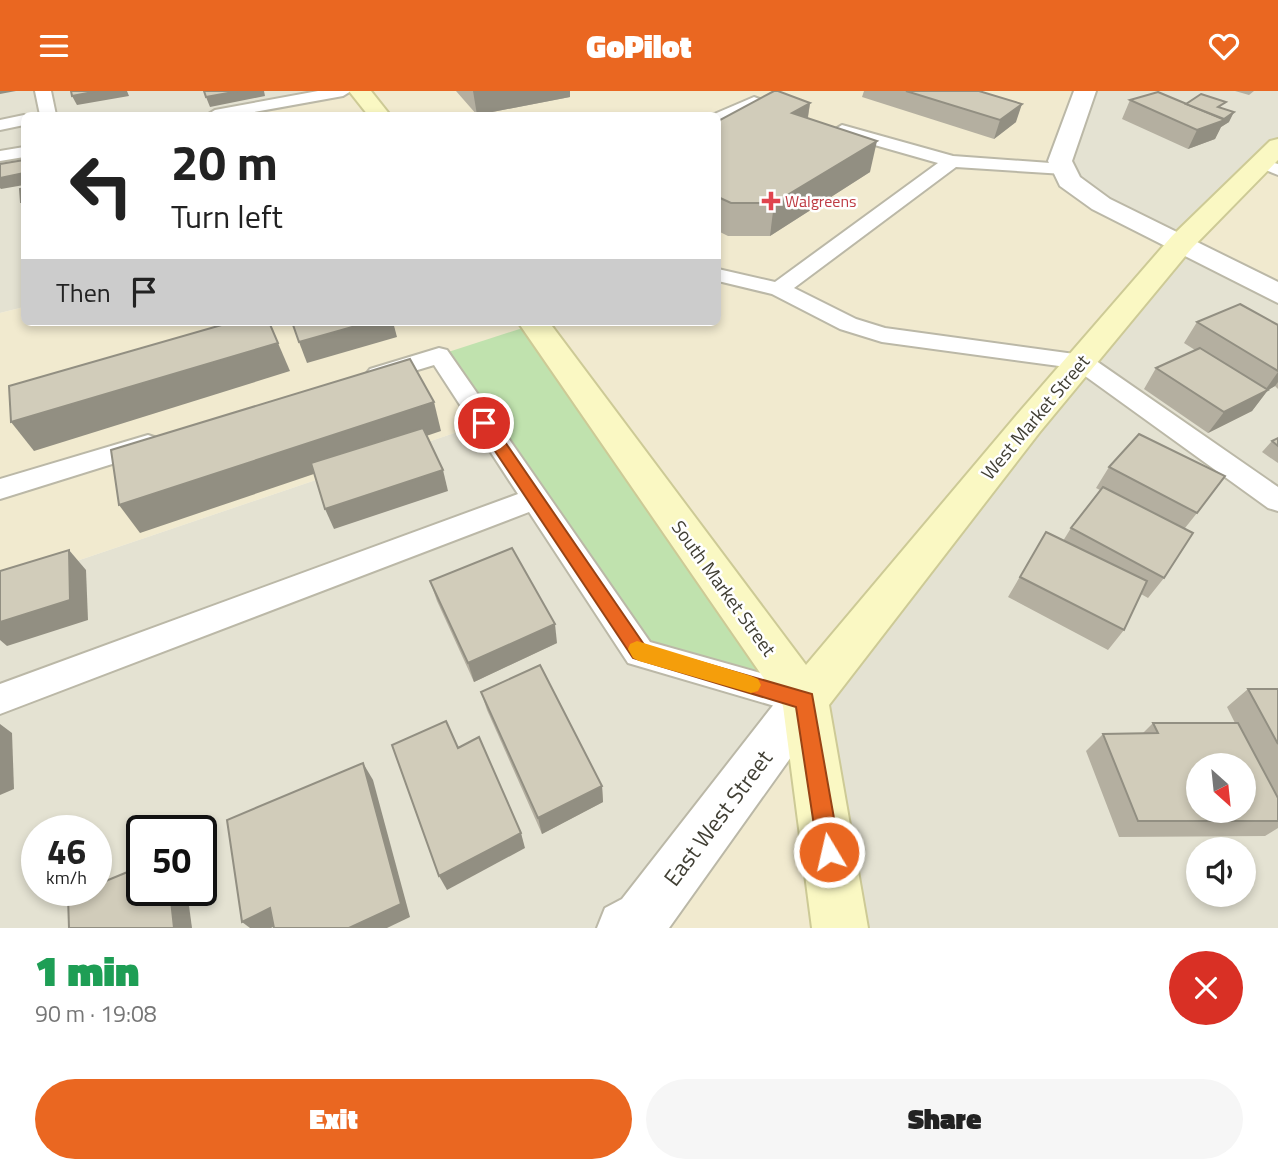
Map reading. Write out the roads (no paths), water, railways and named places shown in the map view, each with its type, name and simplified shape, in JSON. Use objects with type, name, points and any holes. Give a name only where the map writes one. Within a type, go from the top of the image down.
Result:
[{"type":"main road","points":[[360,91],[377,112]]},
{"type":"main road","name":"West Market Street","points":[[805,700],[1182,243],[1272,160]]},
{"type":"main road","name":"South Market Street","points":[[536,326],[805,700],[840,928]]},
{"type":"street","points":[[1086,91],[1060,162],[1069,181],[1101,204],[1277,293]]},
{"type":"street","name":"East West Street","points":[[625,928],[642,919],[805,700]]},
{"type":"lane","points":[[43,91],[46,112]]},
{"type":"lane","points":[[231,112],[343,91]]},
{"type":"lane","points":[[721,117],[754,102],[803,118]]},
{"type":"lane","points":[[0,125],[21,121]]},
{"type":"lane","points":[[828,126],[952,161],[1064,169]]},
{"type":"lane","points":[[0,156],[21,152]]},
{"type":"lane","points":[[779,289],[952,161]]},
{"type":"lane","points":[[721,276],[779,289],[848,324],[883,335],[1082,361],[1278,501]]},
{"type":"lane","points":[[359,379],[439,355],[639,653],[805,700]]},
{"type":"lane","points":[[0,489],[173,436]]},
{"type":"lane","points":[[0,699],[534,499]]},
{"type":"place","name":"Walgreens","points":[[771,201]]}]
